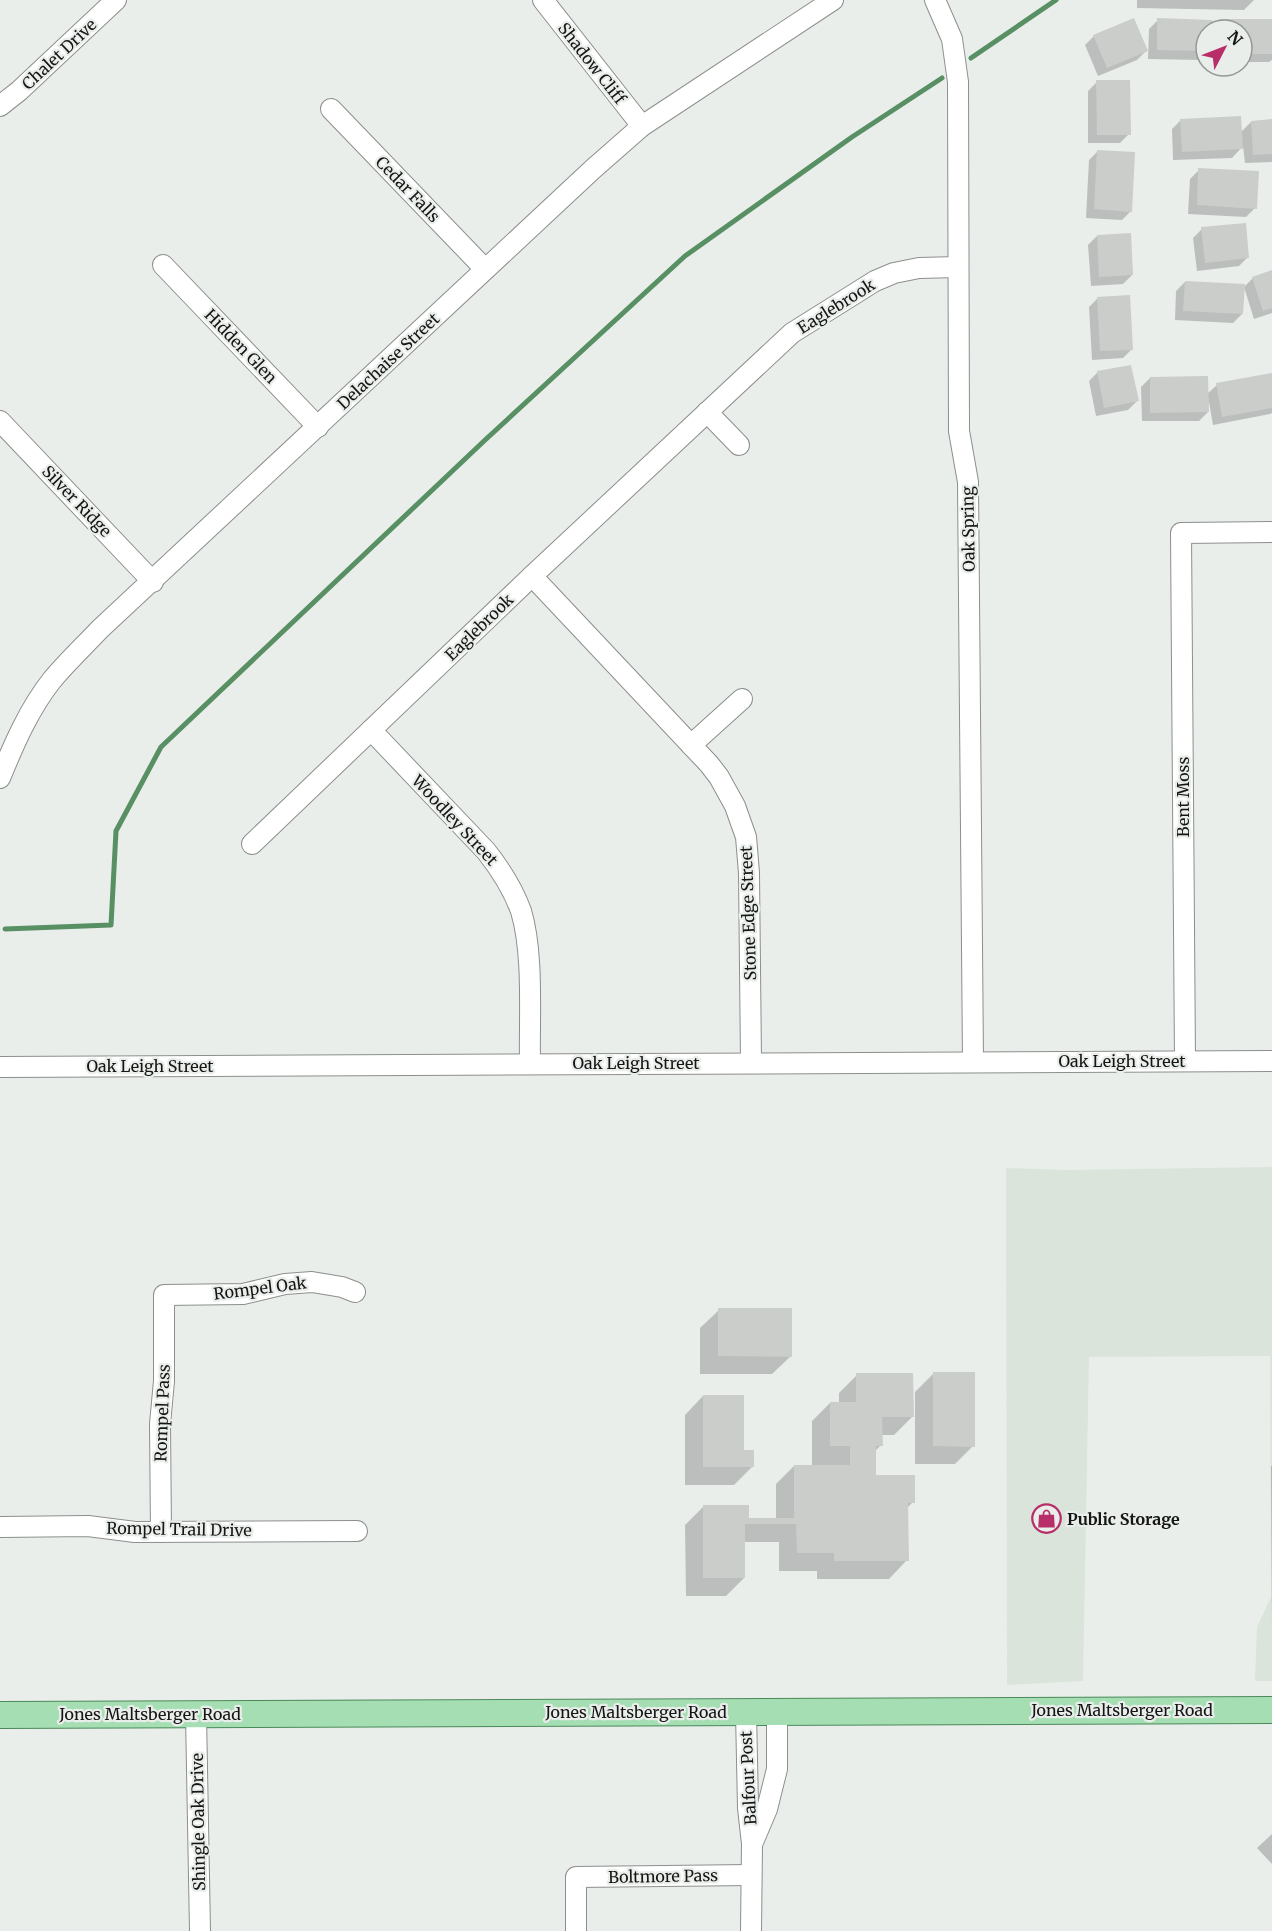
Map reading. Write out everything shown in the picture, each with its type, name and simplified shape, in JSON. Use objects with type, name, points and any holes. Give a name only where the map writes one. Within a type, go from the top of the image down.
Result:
[{"type":"main road","name":"Jones Maltsberger Road","points":[[0,1715],[1272,1710]]},
{"type":"street","name":"Chalet Drive","points":[[0,106],[116,0]]},
{"type":"street","name":"Shadow Cliff","points":[[543,0],[642,126]]},
{"type":"street","name":"Delachaise Street","points":[[0,778],[5,746],[22,727],[51,681],[100,629],[153,582],[485,269],[642,126],[833,0]]},
{"type":"street","name":"Oak Spring","points":[[935,0],[952,39],[958,82],[959,431],[968,482],[973,1062]]},
{"type":"street","name":"Cedar Falls","points":[[331,108],[485,269]]},
{"type":"street","name":"Hidden Glen","points":[[163,265],[318,427]]},
{"type":"street","name":"Eaglebrook","points":[[252,844],[532,576],[792,333],[875,281],[894,273],[919,268],[958,267]]},
{"type":"street","points":[[707,412],[739,445]]},
{"type":"street","name":"Silver Ridge","points":[[0,421],[153,582]]},
{"type":"street","name":"Bent Moss","points":[[1185,1061],[1181,533],[1272,532]]},
{"type":"street","name":"Stone Edge Street","points":[[532,576],[691,745],[728,791],[746,837],[749,873],[750,1062]]},
{"type":"street","points":[[691,745],[742,699]]},
{"type":"street","name":"Woodley Street","points":[[371,730],[486,851],[514,895],[525,927],[528,959],[530,1064]]},
{"type":"street","name":"Oak Leigh Street","points":[[0,1067],[1272,1060]]},
{"type":"street","name":"Rompel Oak","points":[[164,1295],[243,1294],[285,1284],[312,1282],[342,1287],[355,1292]]},
{"type":"street","name":"Rompel Pass","points":[[161,1532],[160,1424],[164,1381],[164,1295]]},
{"type":"street","name":"Rompel Trail Drive","points":[[0,1527],[88,1526],[135,1532],[357,1531]]},
{"type":"street","name":"Balfour Post","points":[[746,1712],[748,1808],[752,1844],[752,1931]]},
{"type":"street","name":"Balfour Post","points":[[752,1844],[767,1809],[777,1769],[777,1712]]},
{"type":"street","name":"Shingle Oak Drive","points":[[196,1714],[200,1931]]},
{"type":"street","name":"Boltmore Pass","points":[[576,1931],[576,1877],[751,1875]]},
{"type":"shaded area","name":"Public Storage","points":[[1272,1167],[1272,1681],[1255,1681],[1257,1627],[1271,1597],[1270,1356],[1089,1357],[1083,1681],[1007,1685],[1006,1168],[1067,1170]]},
{"type":"building","points":[[1134,18],[1148,51],[1107,68],[1093,35]]},
{"type":"building","points":[[1157,18],[1194,19],[1194,51],[1157,50]]},
{"type":"building","points":[[1254,19],[1272,19],[1272,54],[1254,54]]},
{"type":"building","points":[[1096,80],[1130,80],[1131,135],[1097,135]]},
{"type":"building","points":[[1241,116],[1243,149],[1182,152],[1180,119]]},
{"type":"building","points":[[1272,119],[1272,154],[1253,155],[1251,121]]},
{"type":"building","points":[[1097,150],[1135,152],[1132,212],[1094,209]]},
{"type":"building","points":[[1198,168],[1259,171],[1257,209],[1197,205]]},
{"type":"building","points":[[1246,223],[1249,258],[1205,263],[1201,227]]},
{"type":"building","points":[[1131,233],[1133,275],[1099,277],[1097,235]]},
{"type":"building","points":[[1272,270],[1272,308],[1263,311],[1252,277]]},
{"type":"building","points":[[1185,281],[1245,284],[1243,314],[1183,311]]},
{"type":"building","points":[[1130,295],[1133,350],[1100,351],[1097,297]]},
{"type":"building","points":[[1131,365],[1139,401],[1104,408],[1097,371]]},
{"type":"building","points":[[1272,373],[1272,408],[1222,417],[1216,383]]},
{"type":"building","points":[[1208,376],[1209,412],[1150,413],[1150,377]]},
{"type":"building","points":[[718,1308],[792,1308],[792,1357],[718,1356]]},
{"type":"building","points":[[933,1372],[975,1372],[975,1447],[933,1446]]},
{"type":"building","points":[[856,1373],[913,1373],[914,1417],[882,1417],[883,1446],[876,1446],[876,1475],[915,1475],[915,1503],[908,1503],[909,1561],[834,1561],[834,1553],[797,1553],[796,1524],[745,1524],[745,1578],[703,1578],[703,1505],[749,1505],[749,1518],[794,1518],[794,1465],[850,1465],[850,1446],[830,1446],[830,1402],[856,1402]]},
{"type":"building","points":[[703,1395],[744,1395],[744,1450],[754,1450],[754,1467],[703,1467]]},
{"type":"waterway","points":[[971,58],[1056,0]]},
{"type":"waterway","points":[[5,929],[111,925],[116,831],[161,747],[484,441],[685,256],[852,137],[942,78]]},
{"type":"place","name":"Public Storage","points":[[1046,1519]]}]
